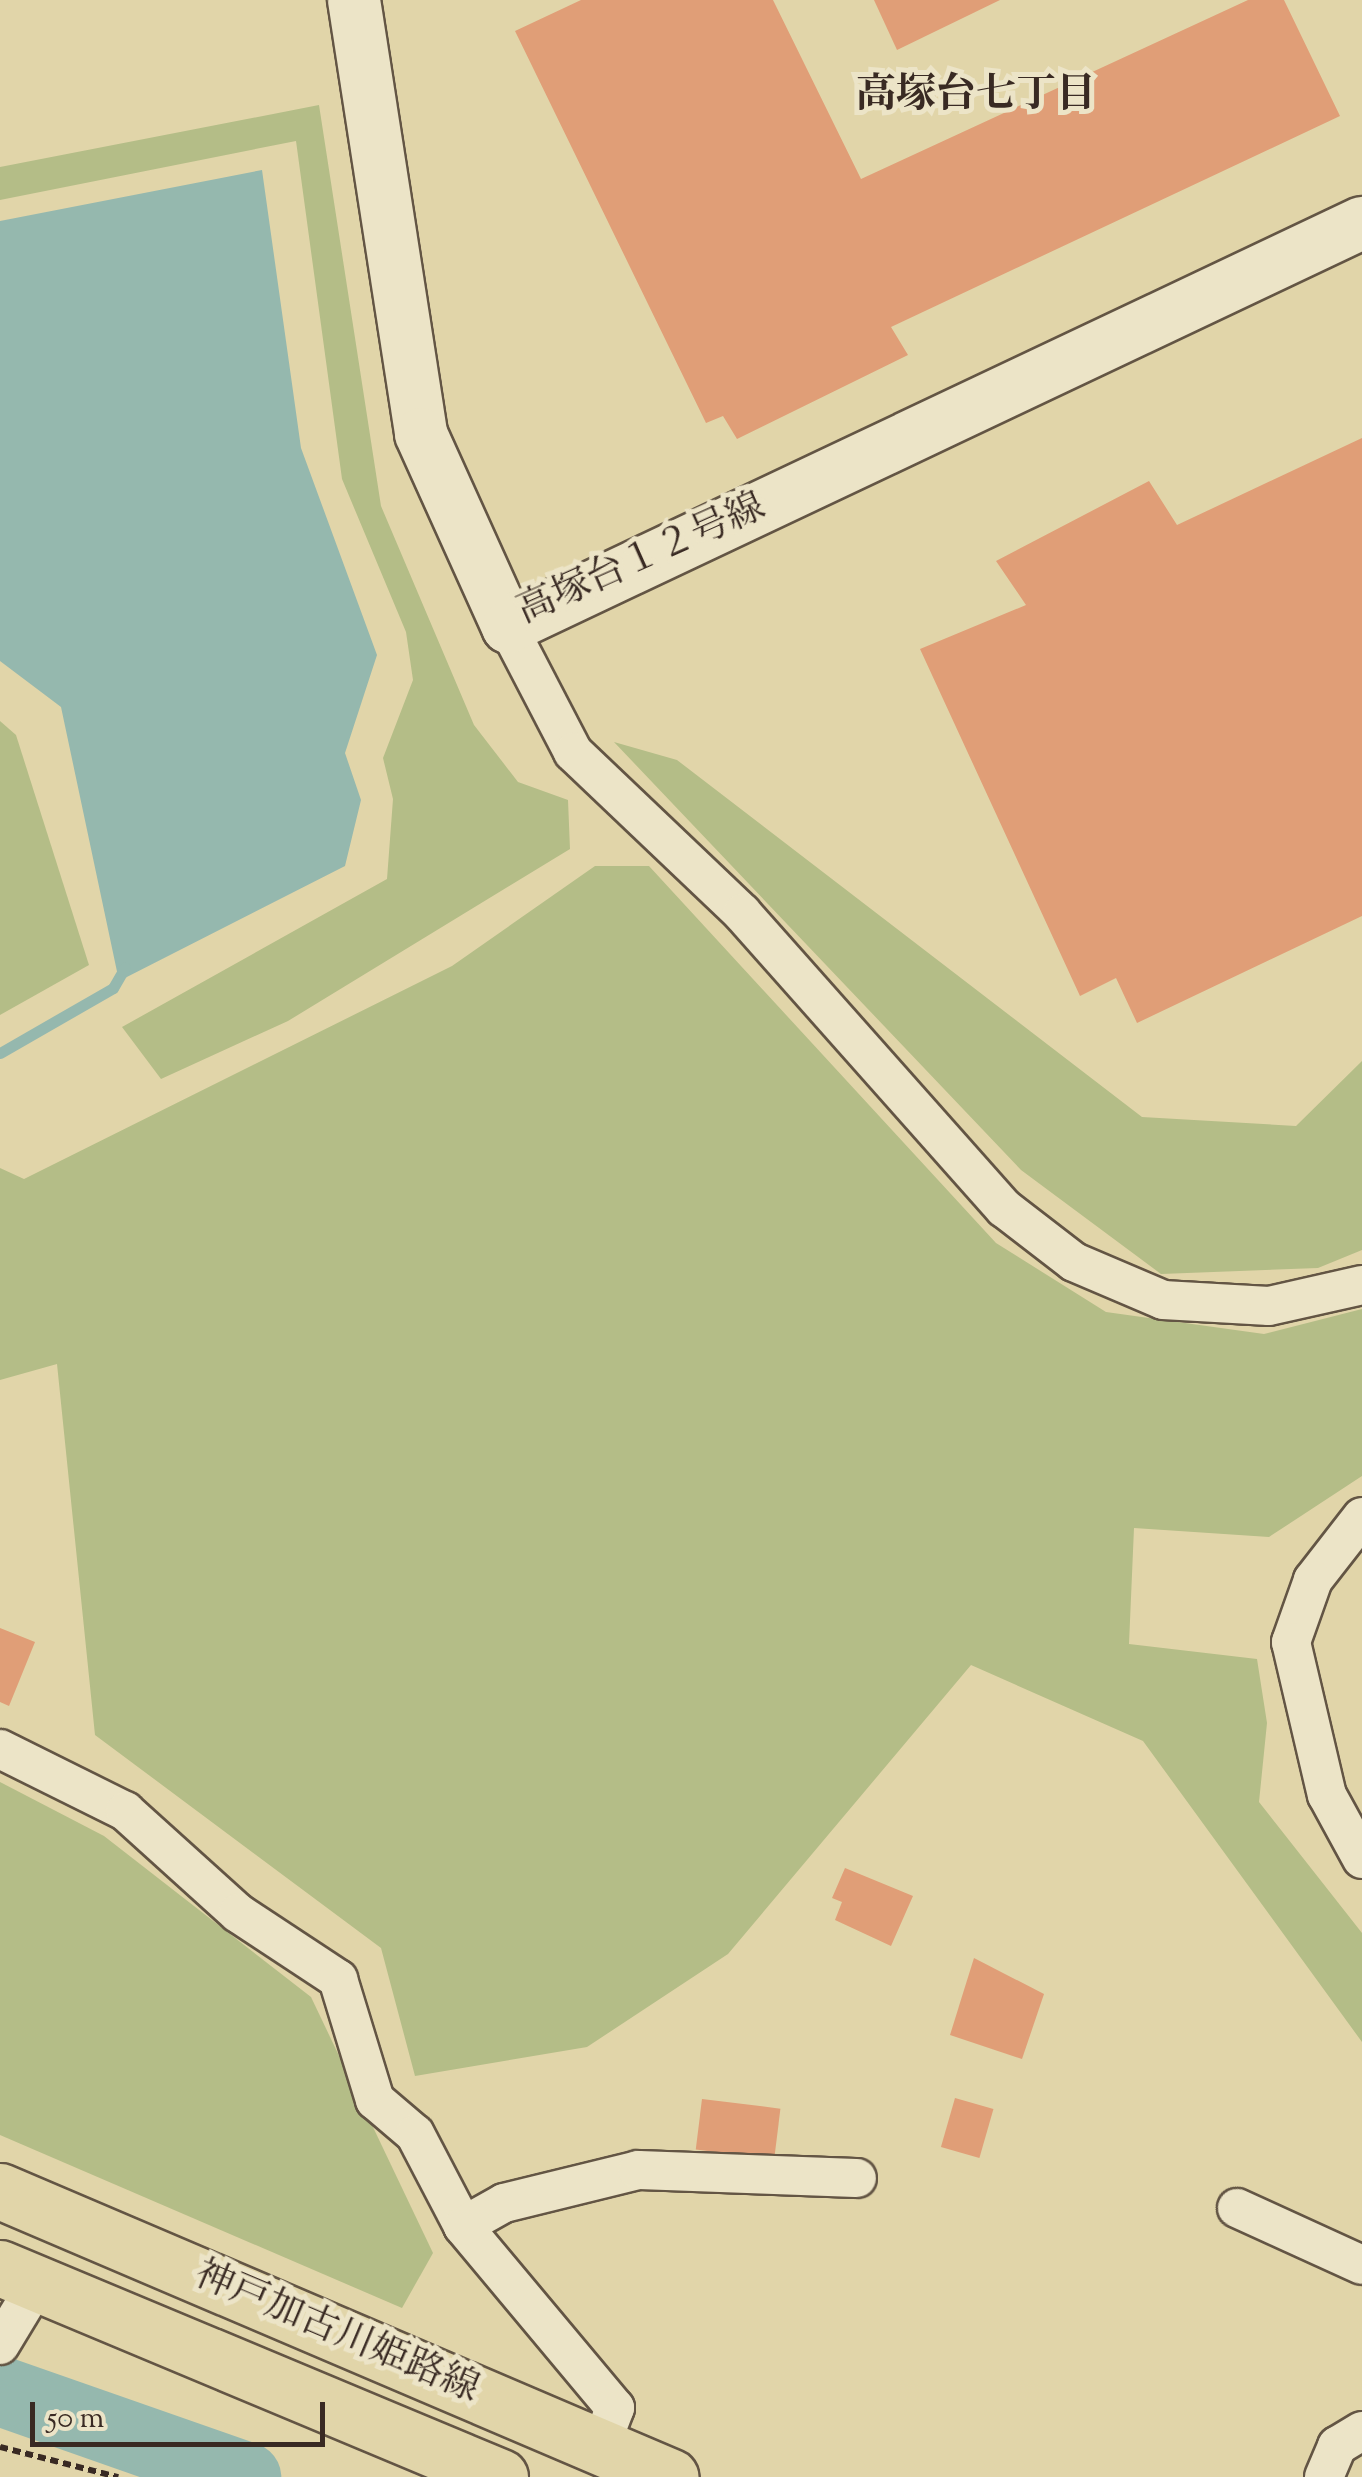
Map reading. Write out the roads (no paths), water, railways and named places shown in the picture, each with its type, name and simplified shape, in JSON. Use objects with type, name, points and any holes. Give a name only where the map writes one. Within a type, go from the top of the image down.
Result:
[{"type":"main road","name":"神戸加古川姫路線","points":[[0,2192],[672,2477]]},
{"type":"main road","name":"神戸加古川姫路線","points":[[19,2276],[476,2472]]},
{"type":"street","name":"高塚台１２号線","points":[[354,0],[421,434],[508,628],[1362,223]]},
{"type":"street","points":[[508,628],[573,752],[742,913],[1004,1208],[1074,1262],[1163,1300],[1269,1306],[1362,1285]]},
{"type":"street","points":[[1362,1517],[1314,1580],[1291,1642],[1327,1795],[1362,1860]]},
{"type":"street","points":[[0,1749],[125,1812],[238,1913],[338,1979],[375,2100],[415,2134],[463,2226],[615,2408],[600,2447]]},
{"type":"street","points":[[463,2226],[504,2203],[638,2170],[857,2178]]},
{"type":"street","points":[[1237,2208],[1362,2265]]},
{"type":"street","points":[[0,2344],[19,2276]]},
{"type":"street","points":[[1324,2477],[1337,2446],[1362,2432]]},
{"type":"water","points":[[262,170],[301,448],[377,655],[345,753],[361,800],[345,866],[119,981],[61,707],[0,661],[0,221]]},
{"type":"waterway","points":[[0,1053],[113,988],[125,967]]},
{"type":"waterway","points":[[0,2391],[246,2477]]},
{"type":"district","name":"高塚台七丁目","points":[[976,97]]}]
